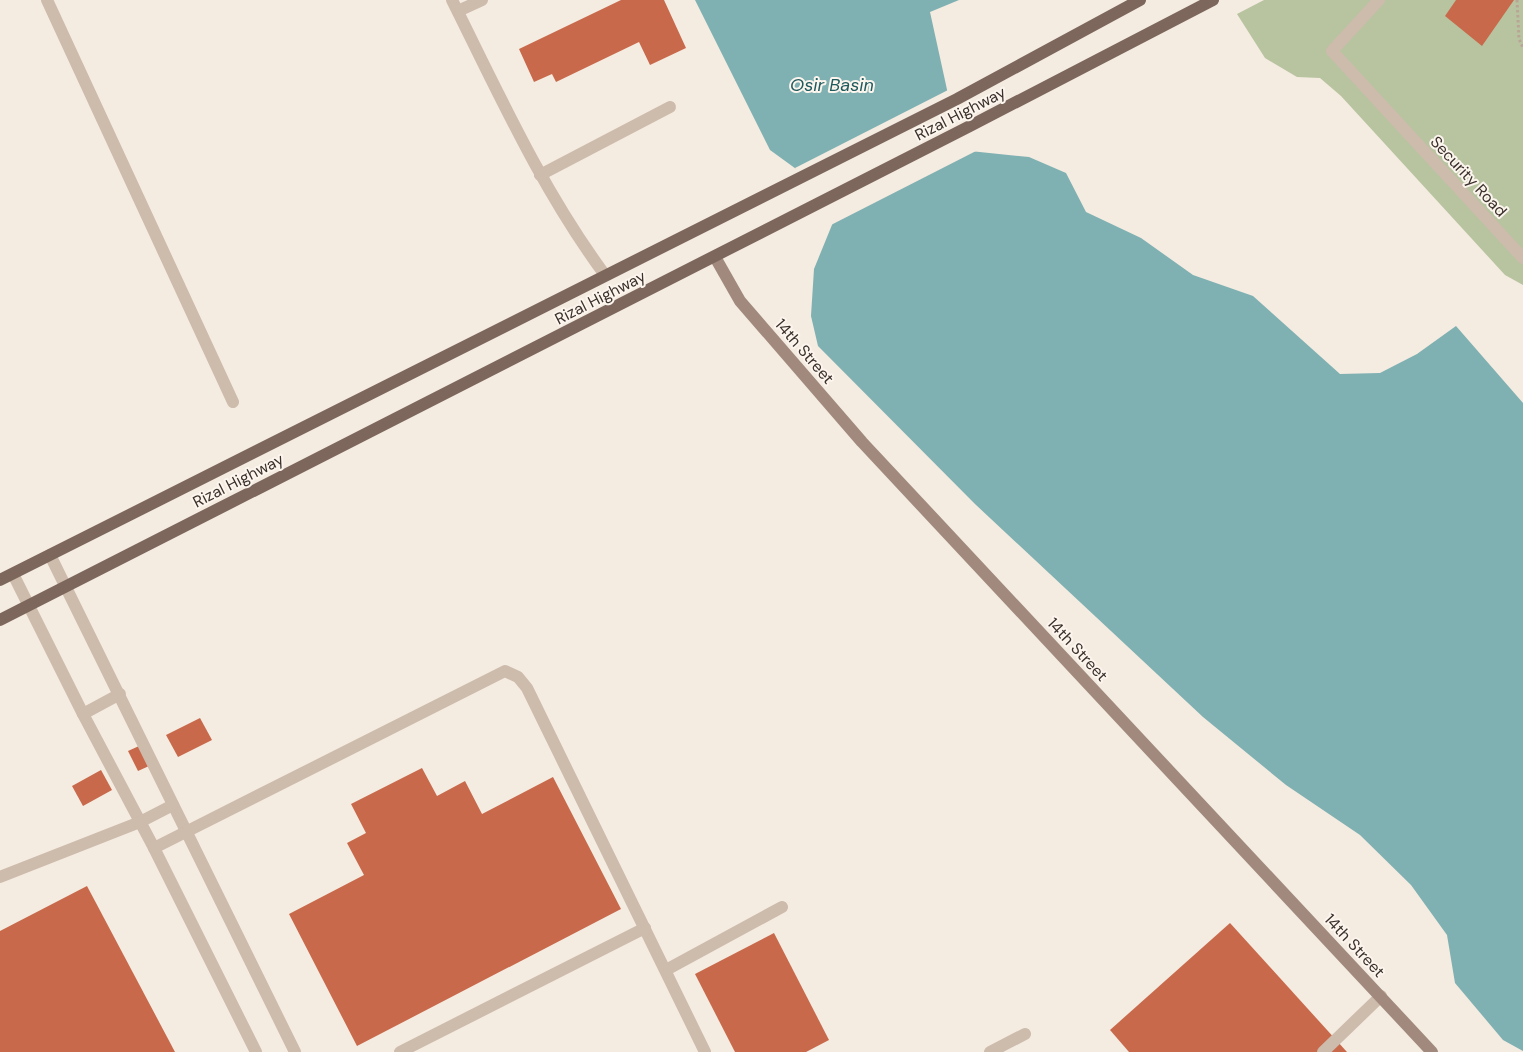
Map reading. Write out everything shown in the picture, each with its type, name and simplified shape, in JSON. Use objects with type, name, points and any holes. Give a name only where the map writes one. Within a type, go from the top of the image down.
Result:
[{"type":"main road","name":"Rizal Highway","points":[[0,580],[956,99],[1140,0]]},
{"type":"main road","name":"Rizal Highway","points":[[0,620],[970,126],[1213,0]]},
{"type":"main road","name":"14th Street","points":[[715,256],[740,300],[862,442],[1432,1052]]},
{"type":"street","points":[[46,0],[233,402]]},
{"type":"street","points":[[482,0],[455,6],[540,175],[583,246],[605,275]]},
{"type":"street","name":"Security Road","points":[[1379,0],[1332,52],[1523,258]]},
{"type":"street","points":[[540,175],[670,107]]},
{"type":"street","points":[[50,555],[296,1052]]},
{"type":"street","points":[[13,574],[83,714],[154,848],[256,1052]]},
{"type":"street","points":[[154,848],[506,671],[518,677],[527,688],[705,1052]]},
{"type":"street","points":[[83,714],[120,694]]},
{"type":"street","points":[[0,877],[140,822],[174,805]]},
{"type":"street","points":[[666,970],[782,907]]},
{"type":"street","points":[[400,1052],[645,928]]},
{"type":"street","points":[[1323,1052],[1381,996]]},
{"type":"street","points":[[990,1052],[1025,1034]]},
{"type":"path","points":[[1517,0],[1521,30],[1519,39],[1523,48]]},
{"type":"green space","points":[[1264,0],[1523,0],[1523,285],[1505,275],[1341,96],[1320,78],[1297,77],[1265,58],[1237,14]]},
{"type":"water","name":"Osir Basin","points":[[695,0],[959,0],[930,12],[953,117],[970,151],[1029,157],[1066,173],[1086,212],[1141,238],[1193,275],[1253,296],[1340,374],[1380,373],[1417,354],[1456,326],[1523,403],[1523,1051],[1503,1040],[1455,983],[1447,935],[1411,885],[1360,835],[1286,785],[1203,717],[975,504],[818,346],[811,316],[814,269],[834,220],[821,187],[770,150]]},
{"type":"pier","points":[[950,89],[956,116],[972,149],[978,150],[829,226],[831,220],[819,188],[798,173],[795,168]]},
{"type":"building","points":[[621,0],[664,0],[686,48],[650,65],[639,42],[556,82],[552,74],[534,82],[519,49]]},
{"type":"building","points":[[1456,0],[1514,0],[1482,46],[1445,16]]},
{"type":"building","points":[[200,718],[212,740],[178,757],[166,735]]},
{"type":"building","points":[[139,746],[149,766],[138,771],[128,751]]},
{"type":"building","points":[[422,768],[437,796],[465,781],[482,814],[553,777],[621,909],[357,1046],[289,914],[364,875],[347,843],[366,833],[351,804]]},
{"type":"building","points":[[101,770],[112,790],[83,806],[72,786]]},
{"type":"building","points":[[87,886],[175,1052],[0,1052],[0,931]]},
{"type":"building","points":[[1230,923],[1347,1052],[1129,1052],[1110,1030]]},
{"type":"building","points":[[774,933],[829,1040],[806,1052],[735,1052],[695,974]]}]
